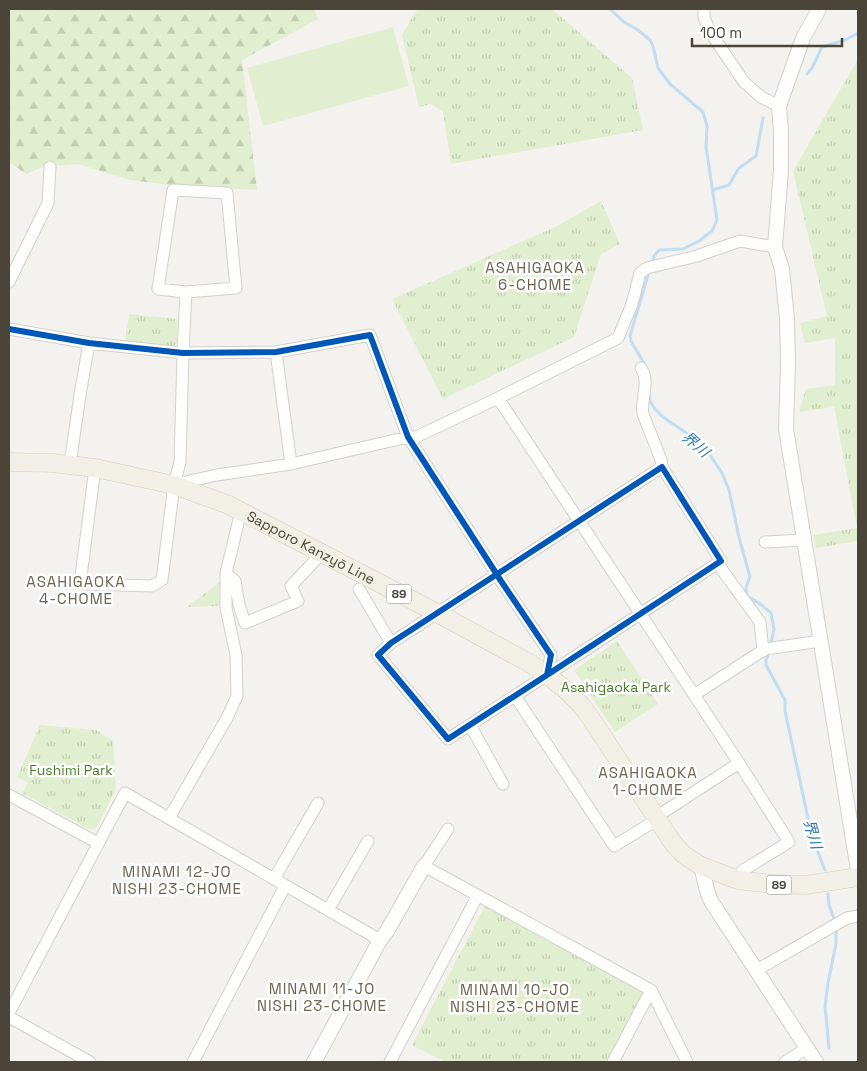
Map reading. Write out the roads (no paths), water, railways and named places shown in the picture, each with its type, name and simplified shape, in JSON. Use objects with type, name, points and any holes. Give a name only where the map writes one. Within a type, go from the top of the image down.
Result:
[{"type":"main road","name":"Sapporo Kanzyō Line","points":[[9,462],[70,464],[95,468],[174,484],[229,505],[531,664],[547,674],[581,704],[673,843],[684,855],[701,866],[738,880],[771,884],[806,885],[858,877]]},
{"type":"street","points":[[704,9],[704,17],[710,32],[744,82],[761,97],[778,106]]},
{"type":"street","points":[[819,9],[803,38],[778,106],[781,132],[781,170],[775,247],[782,269],[786,319],[788,363],[786,429],[858,870]]},
{"type":"street","points":[[9,282],[48,203],[50,167]]},
{"type":"street","points":[[173,190],[226,193],[236,288],[186,292],[158,289],[173,190]]},
{"type":"street","points":[[174,484],[217,475],[291,464],[408,437],[416,437],[618,338],[632,304],[640,273],[647,268],[697,256],[740,241],[775,247]]},
{"type":"street","points":[[95,468],[81,576],[86,584],[152,586],[162,580],[174,484],[180,462],[186,292]]},
{"type":"street","points":[[9,329],[89,342],[183,353],[276,352],[370,335],[408,437],[551,655],[547,674]]},
{"type":"street","points":[[70,464],[89,342]]},
{"type":"street","points":[[276,352],[291,464]]},
{"type":"street","points":[[641,368],[645,378],[643,414],[662,467],[721,561],[448,740],[378,655],[391,643],[662,467]]},
{"type":"street","points":[[498,398],[789,842],[742,871],[738,880]]},
{"type":"street","points":[[169,818],[227,718],[237,696],[236,655],[226,608],[226,573],[241,511]]},
{"type":"street","points":[[765,542],[804,540]]},
{"type":"street","points":[[226,573],[235,581],[239,605],[245,623],[298,601],[292,586],[321,554]]},
{"type":"street","points":[[717,563],[760,622],[763,651]]},
{"type":"street","points":[[360,589],[391,643]]},
{"type":"street","points":[[694,695],[765,650],[821,641]]},
{"type":"street","points":[[515,696],[614,846],[739,763]]},
{"type":"street","points":[[470,725],[503,784]]},
{"type":"street","points":[[9,1013],[125,793],[328,910],[379,942]]},
{"type":"street","points":[[9,794],[98,843]]},
{"type":"street","points":[[274,879],[318,803]]},
{"type":"street","points":[[314,1062],[379,942],[448,829]]},
{"type":"street","points":[[328,910],[368,841]]},
{"type":"street","points":[[424,866],[651,990],[687,1062]]},
{"type":"street","points":[[701,866],[711,901],[816,1062]]},
{"type":"street","points":[[193,1062],[285,886]]},
{"type":"street","points":[[390,1062],[478,895]]},
{"type":"street","points":[[757,970],[847,918],[858,916]]},
{"type":"street","points":[[613,1062],[651,990]]},
{"type":"street","points":[[9,1017],[90,1062]]},
{"type":"street","points":[[785,1062],[807,1048]]},
{"type":"waterway","name":"界川","points":[[610,9],[624,22],[650,40],[658,68],[670,84],[703,112],[707,126],[706,147],[717,220],[712,231],[699,241],[683,249],[659,250],[653,260]]},
{"type":"waterway","points":[[807,74],[822,47],[845,40],[858,33]]},
{"type":"waterway","points":[[713,190],[729,185],[739,168],[756,156],[763,118]]},
{"type":"waterway","name":"界川","points":[[645,365],[630,336],[648,275]]},
{"type":"waterway","name":"界川","points":[[649,393],[650,401],[654,408],[708,452],[722,473],[729,490],[750,577],[746,587],[747,596],[771,613],[774,629],[771,643]]},
{"type":"waterway","name":"界川","points":[[768,654],[766,665],[785,700],[785,711],[812,837],[825,870]]},
{"type":"waterway","name":"界川","points":[[828,894],[829,905],[834,919]]},
{"type":"waterway","name":"界川","points":[[829,1048],[825,1006],[836,944],[836,928]]},
{"type":"district","name":"ASAHIGAOKA 6-CHOME","points":[[535,276]]},
{"type":"district","name":"ASAHIGAOKA 4-CHOME","points":[[76,590]]},
{"type":"district","name":"ASAHIGAOKA 1-CHOME","points":[[648,780]]},
{"type":"district","name":"MINAMI 12-JO NISHI 23-CHOME","points":[[177,880]]},
{"type":"district","name":"MINAMI 11-JO NISHI 23-CHOME","points":[[322,996]]},
{"type":"district","name":"MINAMI 10-JO NISHI 23-CHOME","points":[[515,998]]},
{"type":"park label","name":"Asahigaoka Park","points":[[616,687]]},
{"type":"park label","name":"Fushimi Park","points":[[71,770]]}]
